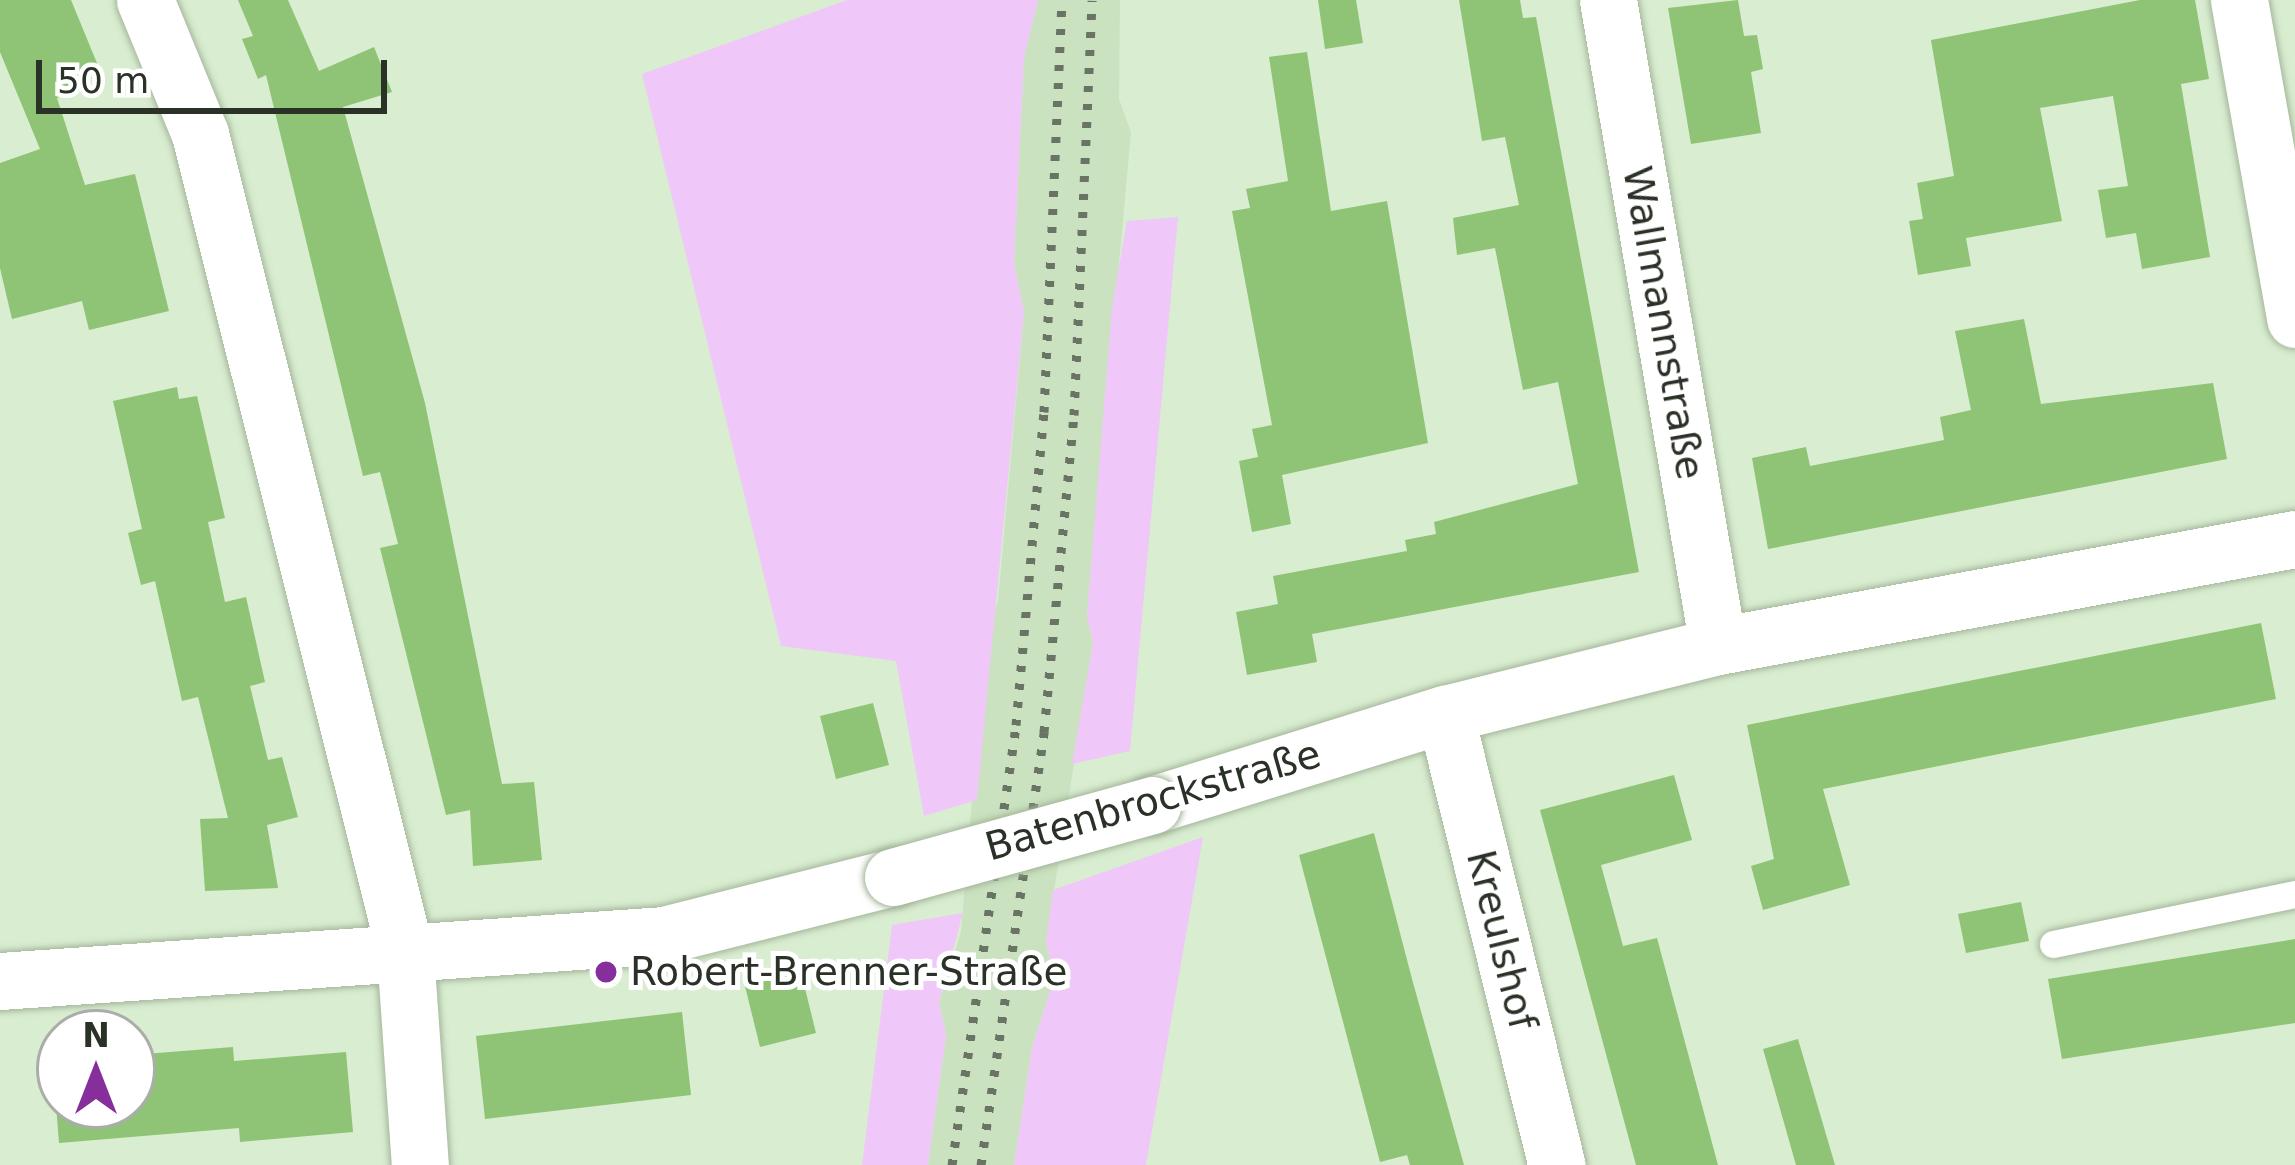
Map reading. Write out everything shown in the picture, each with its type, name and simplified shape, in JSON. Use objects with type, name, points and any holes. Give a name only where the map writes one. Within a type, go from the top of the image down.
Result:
[{"type":"street","points":[[145,0],[200,134],[405,952],[420,1165]]},
{"type":"street","name":"Wallmannstraße","points":[[1607,0],[1718,646]]},
{"type":"street","points":[[2239,0],[2295,319]]},
{"type":"street","name":"Batenbrockstraße","points":[[0,981],[664,935],[1152,805],[1444,714],[1718,646],[2295,539]]},
{"type":"street","name":"Kreulshof","points":[[1444,714],[1557,1165]]},
{"type":"lane","points":[[2053,944],[2295,894]]},
{"type":"shaded area","points":[[847,0],[1038,0],[1024,58],[1014,264],[1024,312],[977,800],[924,816],[896,661],[781,646],[642,74]]},
{"type":"shaded area","points":[[1038,0],[1120,0],[1119,99],[1131,132],[1087,615],[1093,643],[1046,942],[1054,978],[1032,1048],[1014,1165],[928,1165],[946,1035],[939,1002],[961,932],[985,646],[998,601],[1024,312],[1014,264],[1024,57]]},
{"type":"shaded area","points":[[1178,217],[1130,751],[1072,764],[1093,643],[1087,615],[1112,307],[1127,221]]},
{"type":"shaded area","points":[[1203,837],[1146,1165],[1014,1165],[1032,1048],[1054,978],[1046,942],[1053,890]]},
{"type":"shaded area","points":[[963,913],[939,1002],[946,1035],[928,1165],[862,1165],[892,925]]},
{"type":"building","points":[[0,0],[71,0],[99,68],[82,74],[87,86],[57,98],[85,185],[135,174],[169,311],[89,330],[82,301],[12,319],[0,268],[0,163],[40,149],[0,52]]},
{"type":"building","points":[[238,0],[288,0],[319,71],[374,47],[392,92],[343,107],[425,403],[502,784],[534,782],[542,860],[473,866],[470,810],[446,815],[380,548],[398,544],[380,472],[363,476],[266,75],[258,79],[242,39],[253,36]]},
{"type":"building","points":[[1318,0],[1356,0],[1363,43],[1325,49]]},
{"type":"building","points":[[1459,0],[1520,0],[1523,18],[1536,17],[1639,572],[1312,634],[1317,662],[1247,675],[1236,612],[1278,604],[1273,576],[1407,551],[1405,540],[1436,534],[1434,522],[1578,484],[1558,382],[1523,390],[1495,248],[1457,255],[1453,218],[1519,205],[1505,137],[1482,141]]},
{"type":"building","points":[[1738,0],[1744,36],[1757,35],[1763,69],[1751,72],[1761,133],[1691,144],[1668,8]]},
{"type":"building","points":[[2140,0],[2195,0],[2209,79],[2181,84],[2210,257],[2142,269],[2136,233],[2106,238],[2098,190],[2128,186],[2113,96],[2040,108],[2062,221],[1966,238],[1971,266],[1918,275],[1909,221],[1923,219],[1917,183],[1954,176],[1931,40]]},
{"type":"building","points":[[1307,52],[1331,211],[1387,201],[1428,443],[1282,475],[1291,524],[1252,532],[1239,461],[1258,457],[1252,429],[1272,425],[1232,211],[1250,208],[1246,189],[1288,181],[1269,57]]},
{"type":"building","points":[[2024,319],[2041,404],[2213,383],[2227,459],[1768,549],[1752,458],[1806,447],[1810,466],[1944,440],[1940,417],[1971,410],[1955,331]]},
{"type":"building","points":[[177,387],[179,399],[197,396],[225,518],[208,522],[225,602],[246,597],[265,682],[250,686],[268,760],[282,757],[298,817],[267,825],[278,888],[205,891],[200,819],[228,818],[198,697],[182,701],[155,581],[141,585],[128,533],[142,529],[113,401]]},
{"type":"building","points":[[2261,623],[2276,699],[1823,789],[1850,885],[1763,910],[1751,866],[1774,859],[1747,725]]},
{"type":"building","points":[[873,703],[889,765],[836,779],[820,716]]},
{"type":"building","points":[[1674,775],[1692,840],[1601,865],[1623,946],[1657,938],[1718,1165],[1636,1165],[1540,810]]},
{"type":"building","points":[[1374,833],[1464,1165],[1410,1165],[1407,1155],[1380,1162],[1299,855]]},
{"type":"building","points":[[2021,902],[2029,941],[1966,953],[1958,914]]},
{"type":"building","points":[[2295,939],[2295,1023],[2062,1059],[2048,979]]},
{"type":"building","points":[[799,964],[816,1033],[760,1047],[743,978]]},
{"type":"building","points":[[682,1012],[691,1095],[485,1119],[476,1036]]},
{"type":"building","points":[[1798,1039],[1835,1165],[1796,1165],[1763,1049]]},
{"type":"building","points":[[233,1047],[234,1061],[346,1052],[353,1132],[240,1142],[239,1128],[59,1143],[58,1129],[156,1129],[156,1053]]},
{"type":"railway","points":[[952,1165],[1016,725],[1044,412],[1062,0]]},
{"type":"railway","points":[[981,1165],[1044,732],[1074,415],[1092,0]]},
{"type":"place","name":"Robert-Brenner-Straße","points":[[606,972]]}]
